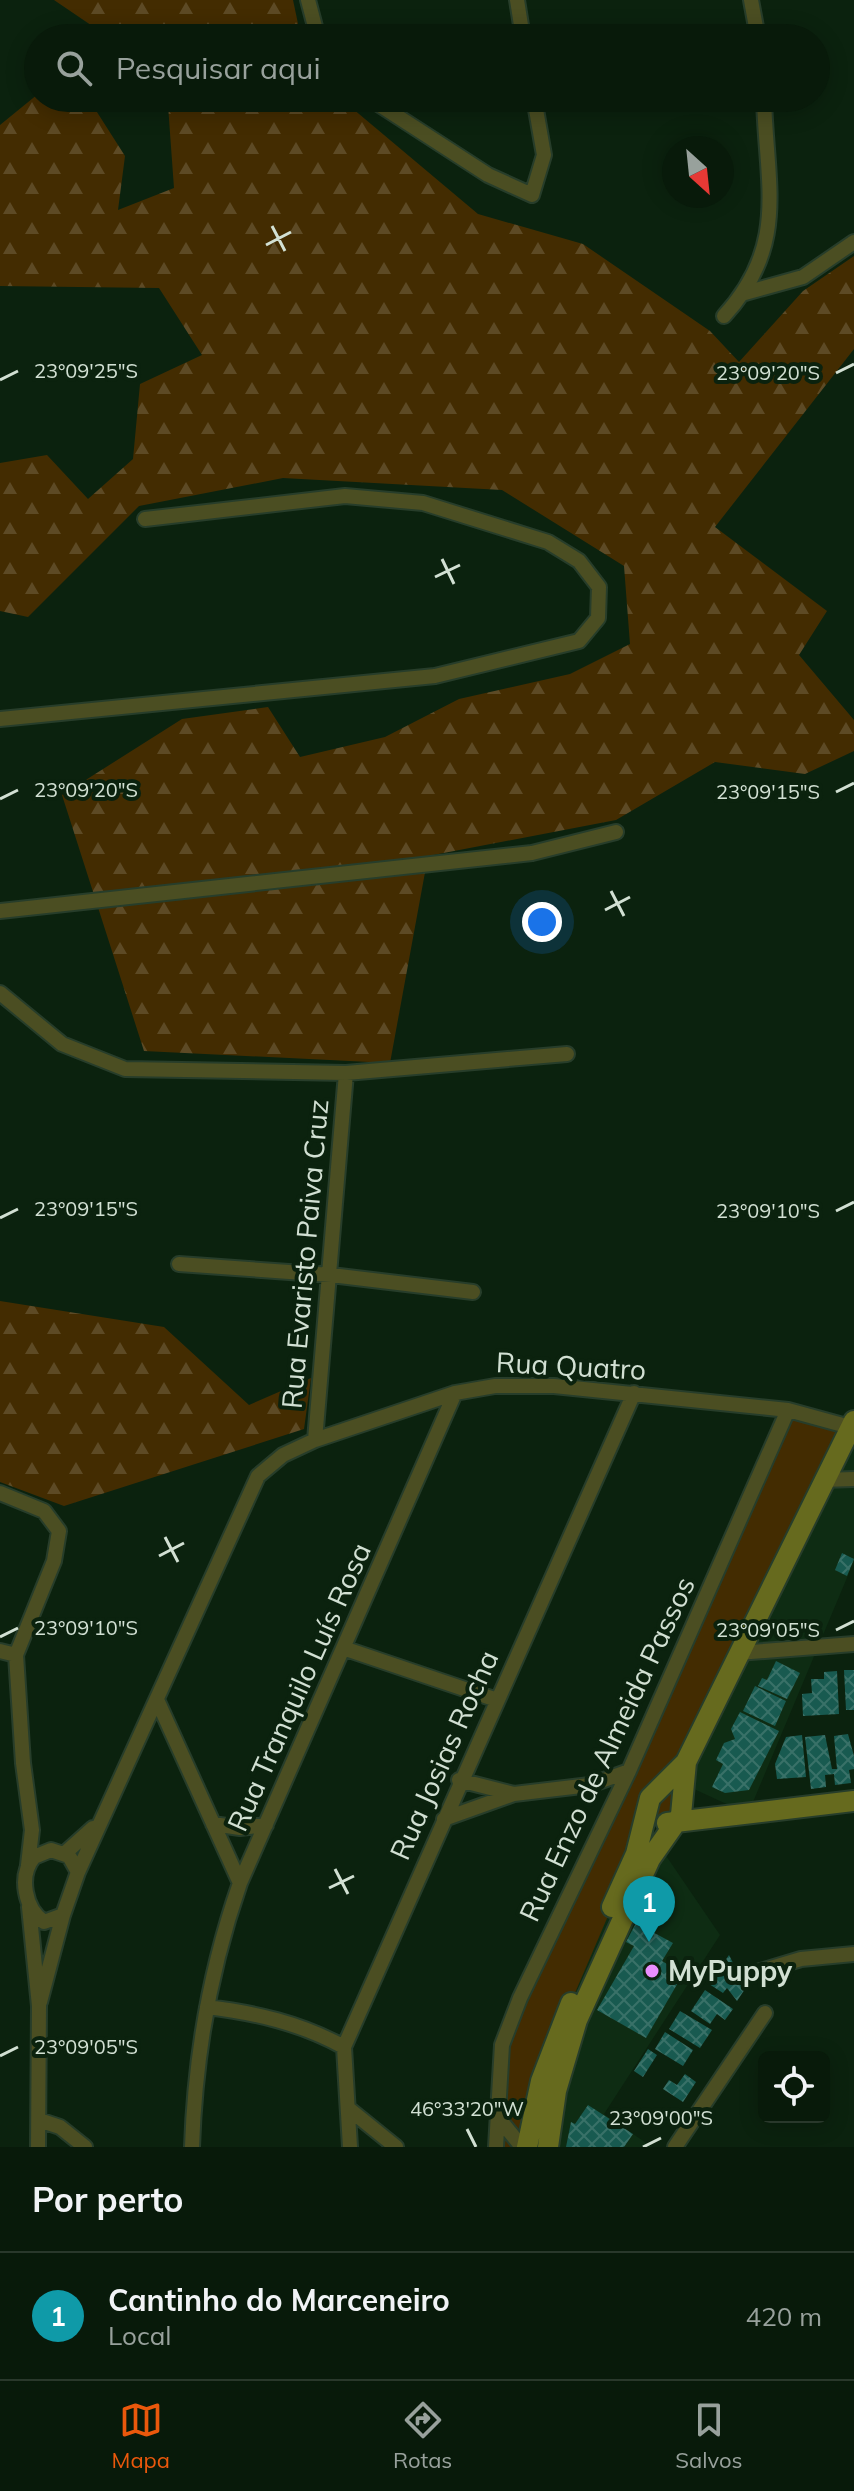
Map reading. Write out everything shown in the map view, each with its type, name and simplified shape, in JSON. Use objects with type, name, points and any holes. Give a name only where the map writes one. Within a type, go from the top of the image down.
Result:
[{"type":"main road","points":[[548,2147],[556,2091],[577,2020],[650,1859],[683,1809],[686,1762],[852,1424]]},
{"type":"main road","points":[[524,2147],[546,2068],[636,1854],[650,1798],[686,1762]]},
{"type":"main road","points":[[658,1789],[670,1787],[682,1794],[693,1807],[716,1818]]},
{"type":"main road","points":[[648,1809],[657,1822],[674,1823],[854,1801]]},
{"type":"street","points":[[308,0],[314,24]]},
{"type":"street","points":[[517,0],[521,24]]},
{"type":"street","points":[[751,0],[755,24]]},
{"type":"street","points":[[391,112],[488,175],[532,195],[544,155],[536,112]]},
{"type":"street","points":[[724,316],[745,293],[771,222],[765,112]]},
{"type":"street","points":[[745,293],[803,277],[854,242]]},
{"type":"street","points":[[0,719],[435,676],[579,641],[598,618],[599,587],[579,561],[548,542],[423,503],[345,496],[145,519]]},
{"type":"street","points":[[0,911],[532,853],[616,832]]},
{"type":"street","points":[[0,993],[62,1044],[125,1069],[346,1073],[567,1054]]},
{"type":"street","name":"Rua Evaristo Paiva Cruz","points":[[315,1440],[346,1073]]},
{"type":"street","points":[[179,1264],[331,1275],[473,1292]]},
{"type":"street","name":"Rua Quatro","points":[[158,1702],[258,1476],[275,1460],[315,1440],[455,1393],[495,1386],[634,1393],[788,1410],[852,1424]]},
{"type":"street","name":"Rua Tranquilo Luís Rosa","points":[[192,2147],[194,2077],[222,1935],[240,1883],[346,1649],[455,1393]]},
{"type":"street","name":"Rua Josias Rocha","points":[[350,2147],[344,2047],[459,1780],[634,1393]]},
{"type":"street","name":"Rua Enzo de Almeida Passos","points":[[496,2147],[496,2115],[507,2033],[629,1771],[788,1410]]},
{"type":"street","points":[[822,1480],[854,1479]]},
{"type":"street","points":[[0,1493],[44,1511],[59,1531],[54,1561],[16,1655],[23,1763],[32,1830],[28,1865],[39,2006],[38,2147]]},
{"type":"street","points":[[738,1653],[854,1644]]},
{"type":"street","points":[[346,1649],[497,1700]]},
{"type":"street","points":[[0,1651],[16,1655]]},
{"type":"street","points":[[39,2006],[78,1872],[158,1702]]},
{"type":"street","points":[[158,1702],[240,1883]]},
{"type":"street","points":[[444,1819],[514,1794],[590,1785],[629,1771]]},
{"type":"street","points":[[459,1780],[514,1794]]},
{"type":"street","points":[[590,1785],[605,1796],[610,1810]]},
{"type":"street","points":[[28,1865],[42,1852],[58,1852],[99,1822]]},
{"type":"street","points":[[213,1824],[240,1828],[266,1825]]},
{"type":"street","points":[[32,1830],[75,1863],[78,1872]]},
{"type":"street","points":[[29,1907],[44,1922],[63,1915]]},
{"type":"street","points":[[754,1973],[801,1959],[854,1954],[854,1961]]},
{"type":"street","points":[[207,2007],[252,2012],[287,2022],[344,2047]]},
{"type":"street","points":[[675,2147],[765,2013]]},
{"type":"street","points":[[349,2109],[396,2147]]},
{"type":"street","points":[[496,2115],[524,2147]]},
{"type":"street","points":[[39,2120],[60,2127],[85,2147]]},
{"type":"shaded area","points":[[854,1417],[854,1561],[748,1814],[681,1783]]},
{"type":"shaded area","points":[[654,1838],[720,1935],[604,2114],[652,2147],[532,2147],[566,2014],[605,1918]]},
{"type":"green space","points":[[54,0],[293,0],[298,24],[89,24]]},
{"type":"green space","points":[[24,105],[24,112],[97,112],[125,156],[118,210],[174,188],[169,112],[357,112],[478,214],[583,244],[710,331],[739,362],[803,291],[854,256],[854,349],[715,527],[827,611],[799,655],[854,720],[854,751],[805,774],[715,762],[616,820],[428,856],[390,1063],[144,1051],[62,795],[182,719],[268,707],[300,757],[385,737],[459,699],[570,674],[630,644],[624,566],[502,490],[283,478],[139,506],[28,617],[0,611],[0,463],[47,455],[88,499],[133,459],[140,384],[202,355],[159,288],[0,286],[0,125]]},
{"type":"green space","points":[[0,1301],[164,1327],[249,1405],[311,1378],[304,1429],[64,1506],[0,1482]]},
{"type":"green space","points":[[792,1415],[846,1428],[674,1775],[653,1793],[644,1832],[566,2014],[532,2147],[496,2147],[504,2046]]},
{"type":"green space","points":[[669,1791],[674,1793],[680,1811],[659,1819],[652,1799]]},
{"type":"building","points":[[842,1553],[854,1559],[847,1576],[835,1570]]},
{"type":"building","points":[[776,1661],[800,1673],[787,1699],[758,1686],[762,1678],[767,1680]]},
{"type":"building","points":[[844,1670],[854,1670],[854,1710],[846,1710]]},
{"type":"building","points":[[837,1671],[839,1714],[803,1716],[802,1694],[812,1693],[811,1679],[824,1679],[824,1672]]},
{"type":"building","points":[[755,1686],[786,1701],[775,1726],[743,1711]]},
{"type":"building","points":[[740,1712],[779,1731],[749,1790],[725,1793],[712,1787],[723,1764],[716,1760],[724,1743],[735,1739],[731,1729]]},
{"type":"building","points":[[848,1734],[854,1756],[854,1769],[849,1770],[851,1783],[835,1785],[834,1774],[825,1775],[826,1787],[811,1789],[805,1737],[825,1735],[832,1769],[837,1769],[834,1736]]},
{"type":"building","points":[[802,1735],[806,1777],[777,1779],[775,1764],[786,1737]]},
{"type":"building","points":[[636,1923],[673,1943],[662,1961],[683,1974],[646,2038],[597,2010],[634,1946],[626,1942]]},
{"type":"building","points":[[729,1955],[740,1977],[749,1983],[737,2001],[727,1988],[723,1993],[709,1984]]},
{"type":"building","points":[[705,1990],[733,2009],[725,2020],[717,2014],[710,2024],[691,2011]]},
{"type":"building","points":[[680,2011],[712,2030],[700,2048],[669,2029]]},
{"type":"building","points":[[665,2032],[693,2050],[683,2066],[655,2049]]},
{"type":"building","points":[[648,2049],[657,2055],[643,2077],[634,2071]]},
{"type":"building","points":[[685,2074],[696,2082],[683,2102],[663,2089],[669,2080],[677,2085]]},
{"type":"building","points":[[588,2105],[633,2134],[624,2147],[566,2147],[571,2122],[575,2124]]},
{"type":"place","name":"Cantinho do Marceneiro","points":[[649,1942]]},
{"type":"place","name":"MyPuppy","points":[[652,1971]]}]
